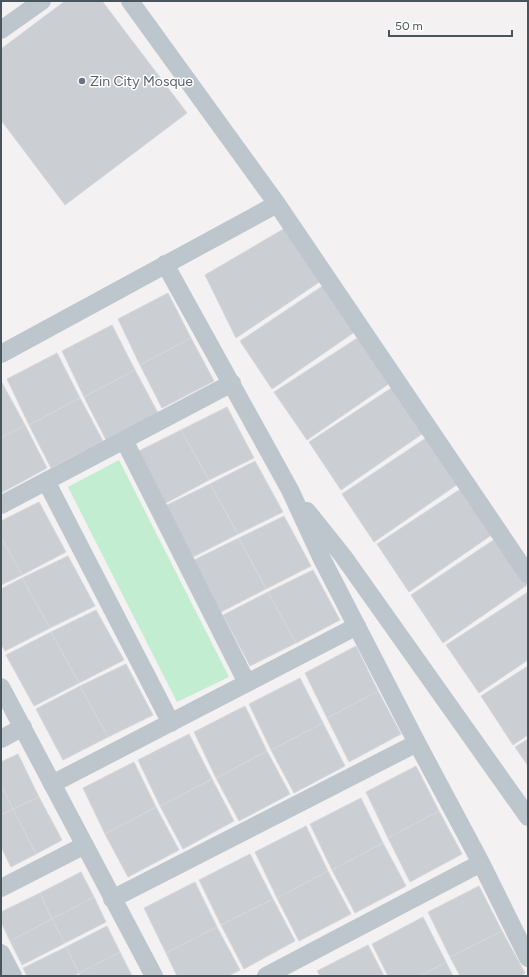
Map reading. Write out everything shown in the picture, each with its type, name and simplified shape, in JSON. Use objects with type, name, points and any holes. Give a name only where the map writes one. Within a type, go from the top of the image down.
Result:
[{"type":"street","points":[[1,30],[42,1]]},
{"type":"street","points":[[130,1],[277,204],[528,575]]},
{"type":"street","points":[[1,354],[277,204]]},
{"type":"street","points":[[165,264],[290,490],[321,557],[528,958]]},
{"type":"street","points":[[1,504],[232,383]]},
{"type":"street","points":[[124,440],[247,683]]},
{"type":"street","points":[[46,481],[171,722]]},
{"type":"street","points":[[290,490],[343,556],[528,817]]},
{"type":"street","points":[[52,784],[357,626]]},
{"type":"street","points":[[1,686],[112,899],[154,976]]},
{"type":"street","points":[[1,739],[23,727]]},
{"type":"street","points":[[112,899],[416,743]]},
{"type":"street","points":[[1,888],[85,845]]},
{"type":"street","points":[[266,976],[480,863]]},
{"type":"street","points":[[1,953],[13,976]]},
{"type":"green space","points":[[119,460],[229,677],[177,702],[68,487]]},
{"type":"building","name":"Zin City Mosque","points":[[65,1],[102,1],[187,113],[65,205],[1,120],[1,49]]},
{"type":"building","points":[[287,227],[321,281],[236,338],[205,275]]},
{"type":"building","points":[[324,285],[356,331],[272,389],[240,341]]},
{"type":"building","points":[[168,293],[191,338],[140,365],[118,319]]},
{"type":"building","points":[[112,325],[135,370],[84,397],[62,351]]},
{"type":"building","points":[[359,337],[390,383],[307,440],[274,392]]},
{"type":"building","points":[[191,338],[214,381],[162,408],[140,365]]},
{"type":"building","points":[[57,353],[80,398],[29,425],[7,379]]},
{"type":"building","points":[[135,370],[158,413],[106,440],[84,397]]},
{"type":"building","points":[[1,381],[25,425],[1,438]]},
{"type":"building","points":[[393,387],[425,432],[341,490],[309,442]]},
{"type":"building","points":[[80,398],[103,441],[51,468],[29,425]]},
{"type":"building","points":[[227,407],[254,458],[209,480],[181,430]]},
{"type":"building","points":[[25,425],[47,468],[1,493],[1,438]]},
{"type":"building","points":[[181,430],[209,480],[164,504],[137,452]]},
{"type":"building","points":[[426,438],[458,484],[374,542],[342,494]]},
{"type":"building","points":[[255,461],[283,512],[238,534],[210,484]]},
{"type":"building","points":[[210,484],[238,534],[193,557],[165,506]]},
{"type":"building","points":[[462,488],[493,534],[409,592],[377,544]]},
{"type":"building","points":[[39,502],[66,552],[22,575],[1,537],[1,521]]},
{"type":"building","points":[[284,516],[311,566],[266,589],[239,538]]},
{"type":"building","points":[[1,537],[22,575],[1,585]]},
{"type":"building","points":[[239,538],[266,589],[221,612],[194,560]]},
{"type":"building","points":[[495,539],[527,585],[443,643],[411,595]]},
{"type":"building","points":[[68,556],[95,606],[50,628],[22,578]]},
{"type":"building","points":[[313,570],[340,620],[296,643],[268,592]]},
{"type":"building","points":[[22,578],[50,628],[5,651],[1,644],[1,589]]},
{"type":"building","points":[[268,592],[296,643],[250,666],[223,615]]},
{"type":"building","points":[[528,592],[528,660],[479,693],[446,645]]},
{"type":"building","points":[[96,610],[124,660],[79,683],[51,632]]},
{"type":"building","points":[[51,632],[79,683],[34,706],[6,655]]},
{"type":"building","points":[[356,646],[378,691],[327,718],[305,673]]},
{"type":"building","points":[[126,664],[153,715],[108,737],[80,686]]},
{"type":"building","points":[[528,666],[528,735],[513,745],[481,696]]},
{"type":"building","points":[[300,678],[323,723],[271,750],[249,704]]},
{"type":"building","points":[[80,686],[108,737],[63,760],[36,709]]},
{"type":"building","points":[[378,691],[401,734],[349,762],[327,718]]},
{"type":"building","points":[[245,706],[267,751],[216,778],[194,732]]},
{"type":"building","points":[[323,723],[345,766],[294,793],[271,750]]},
{"type":"building","points":[[189,734],[212,779],[160,806],[138,760]]},
{"type":"building","points":[[528,739],[528,766],[515,747]]},
{"type":"building","points":[[267,751],[290,794],[239,821],[216,778]]},
{"type":"building","points":[[18,754],[39,797],[13,809],[1,785],[1,762]]},
{"type":"building","points":[[134,762],[156,807],[105,834],[83,788]]},
{"type":"building","points":[[416,766],[439,811],[388,838],[366,792]]},
{"type":"building","points":[[212,779],[234,821],[183,849],[160,806]]},
{"type":"building","points":[[1,785],[13,809],[1,815]]},
{"type":"building","points":[[39,797],[62,840],[36,854],[13,809]]},
{"type":"building","points":[[361,798],[383,843],[332,870],[310,824]]},
{"type":"building","points":[[156,807],[179,850],[128,877],[105,834]]},
{"type":"building","points":[[13,809],[36,854],[11,867],[1,847],[1,815]]},
{"type":"building","points":[[439,811],[462,854],[410,882],[388,838]]},
{"type":"building","points":[[306,826],[328,871],[277,898],[255,852]]},
{"type":"building","points":[[383,843],[406,886],[355,913],[332,870]]},
{"type":"building","points":[[250,854],[273,899],[221,925],[199,880]]},
{"type":"building","points":[[328,871],[351,914],[299,941],[277,898]]},
{"type":"building","points":[[81,872],[94,897],[52,919],[40,893]]},
{"type":"building","points":[[195,882],[217,927],[166,953],[144,908]]},
{"type":"building","points":[[479,886],[502,931],[450,957],[428,912]]},
{"type":"building","points":[[40,893],[52,919],[10,941],[1,922],[1,912]]},
{"type":"building","points":[[94,897],[106,922],[65,943],[52,919]]},
{"type":"building","points":[[273,899],[295,941],[244,969],[221,925]]},
{"type":"building","points":[[423,917],[446,962],[420,976],[388,976],[372,944]]},
{"type":"building","points":[[52,919],[65,943],[22,965],[10,941]]},
{"type":"building","points":[[107,926],[120,952],[79,973],[66,947]]},
{"type":"building","points":[[217,927],[240,970],[228,976],[177,976],[166,953]]},
{"type":"building","points":[[502,931],[525,973],[520,976],[460,976],[450,957]]},
{"type":"building","points":[[368,945],[384,976],[320,976],[317,971]]},
{"type":"building","points":[[66,947],[79,973],[74,976],[27,976],[23,968]]},
{"type":"building","points":[[120,952],[132,976],[80,976],[79,973]]},
{"type":"building","points":[[446,962],[453,976],[420,976]]},
{"type":"place","name":"Zin City Mosque","points":[[82,81]]}]
